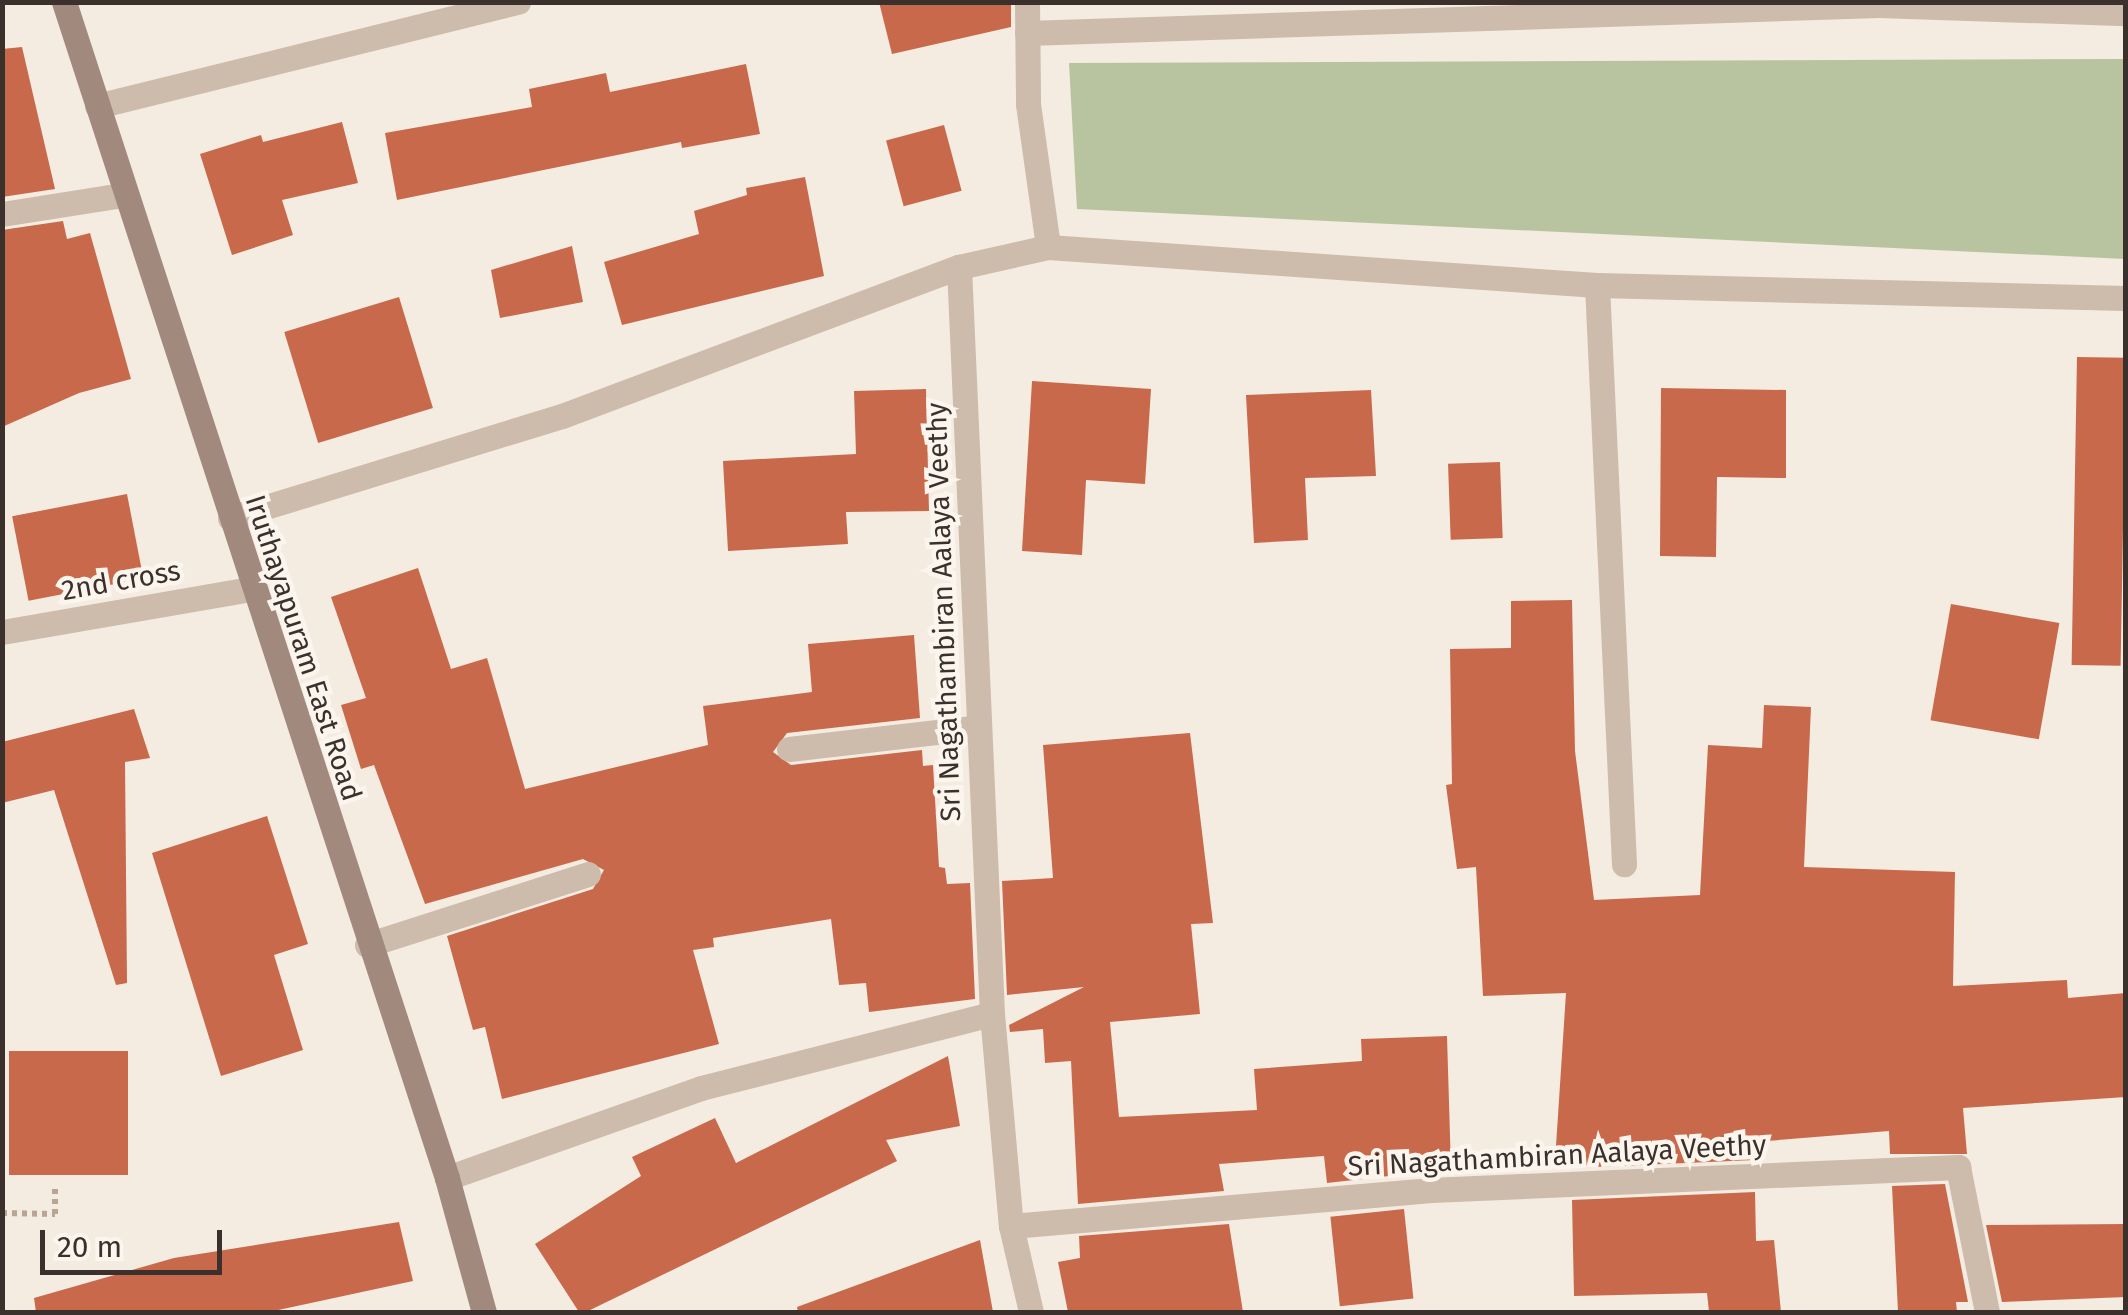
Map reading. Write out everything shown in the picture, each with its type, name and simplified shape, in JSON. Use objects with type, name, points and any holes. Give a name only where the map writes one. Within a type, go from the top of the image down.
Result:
[{"type":"main road","name":"Iruthayapuram East Road","points":[[64,2],[250,589],[446,1178],[484,1312]]},
{"type":"street","points":[[97,106],[518,2]]},
{"type":"street","points":[[1027,2],[1028,104],[1048,247]]},
{"type":"street","points":[[1027,33],[1879,4],[2126,13]]},
{"type":"street","points":[[2,214],[122,194]]},
{"type":"street","points":[[230,518],[562,416],[959,267],[1048,247],[1598,285],[2126,298]]},
{"type":"street","name":"Sri Nagathambiran Aalaya Veethy","points":[[959,267],[992,1014],[1011,1226],[1030,1312]]},
{"type":"street","points":[[1598,285],[1624,864]]},
{"type":"street","name":"2nd cross","points":[[2,632],[250,589]]},
{"type":"street","points":[[788,748],[980,728]]},
{"type":"street","points":[[367,945],[588,874]]},
{"type":"street","points":[[446,1178],[700,1088],[992,1014]]},
{"type":"street","name":"Sri Nagathambiran Aalaya Veethy","points":[[1011,1226],[1431,1190],[1958,1166],[1987,1312]]},
{"type":"path","points":[[2,1213],[55,1214],[55,1187]]},
{"type":"green space","points":[[2125,59],[2125,259],[1077,209],[1069,63]]},
{"type":"building","points":[[879,2],[1011,2],[1011,27],[892,54]]},
{"type":"building","points":[[22,47],[55,189],[2,197],[2,49]]},
{"type":"building","points":[[746,64],[760,134],[682,148],[681,142],[397,200],[385,133],[532,107],[529,89],[606,73],[610,92]]},
{"type":"building","points":[[342,122],[358,183],[282,200],[293,235],[232,255],[200,154],[261,135],[263,142]]},
{"type":"building","points":[[944,125],[962,191],[904,206],[886,141]]},
{"type":"building","points":[[805,177],[824,276],[622,325],[604,262],[699,234],[694,211],[747,195],[746,188]]},
{"type":"building","points":[[63,221],[67,239],[90,233],[131,379],[79,393],[2,427],[2,230]]},
{"type":"building","points":[[572,246],[583,302],[500,318],[491,270]]},
{"type":"building","points":[[399,297],[433,408],[318,443],[284,332]]},
{"type":"building","points":[[2077,357],[2126,358],[2121,666],[2072,665]]},
{"type":"building","points":[[1032,381],[1151,389],[1145,484],[1086,480],[1082,555],[1022,551]]},
{"type":"building","points":[[1661,388],[1786,390],[1786,478],[1717,477],[1716,557],[1660,556]]},
{"type":"building","points":[[926,389],[929,511],[846,512],[848,544],[728,551],[723,461],[856,454],[854,391]]},
{"type":"building","points":[[1371,390],[1376,476],[1305,478],[1308,540],[1254,543],[1246,395]]},
{"type":"building","points":[[1500,462],[1503,538],[1451,540],[1448,464]]},
{"type":"building","points":[[127,494],[143,578],[29,601],[12,516]]},
{"type":"building","points":[[418,568],[451,669],[487,658],[525,789],[708,745],[703,706],[812,692],[808,644],[914,635],[920,718],[787,733],[773,752],[791,765],[922,750],[923,766],[933,765],[939,867],[945,868],[947,884],[970,883],[975,999],[869,1012],[866,983],[839,985],[831,919],[713,938],[714,947],[693,950],[719,1044],[502,1099],[485,1027],[473,1030],[447,936],[593,889],[604,870],[583,859],[425,904],[374,765],[361,769],[341,705],[366,698],[331,597]]},
{"type":"building","points":[[1572,600],[1575,751],[1594,900],[1700,895],[1708,745],[1762,748],[1764,705],[1811,707],[1804,867],[1955,872],[1953,986],[2067,980],[2068,998],[2126,993],[2126,1097],[1963,1108],[1967,1154],[1890,1154],[1889,1131],[1754,1142],[1754,1160],[1572,1168],[1571,1147],[1556,1146],[1566,993],[1483,996],[1476,867],[1457,869],[1446,785],[1452,784],[1450,649],[1511,648],[1511,601]]},
{"type":"building","points":[[1951,604],[2059,623],[2039,739],[1931,720]]},
{"type":"building","points":[[134,709],[150,758],[125,762],[127,983],[116,985],[54,790],[2,803],[2,742]]},
{"type":"building","points":[[1190,733],[1213,923],[1191,924],[1200,1014],[1110,1022],[1119,1117],[1257,1110],[1254,1069],[1362,1061],[1361,1039],[1447,1036],[1451,1169],[1327,1183],[1324,1156],[1219,1164],[1224,1191],[1078,1204],[1071,1061],[1045,1063],[1043,1029],[1010,1032],[1009,1025],[1084,987],[1007,995],[1002,881],[1053,878],[1043,745]]},
{"type":"building","points":[[267,816],[308,944],[274,955],[303,1050],[221,1076],[152,853]]},
{"type":"building","points":[[9,1051],[128,1051],[128,1175],[9,1175]]},
{"type":"building","points":[[948,1056],[960,1126],[886,1140],[897,1161],[586,1312],[579,1312],[535,1244],[641,1176],[632,1157],[715,1118],[736,1163]]},
{"type":"building","points":[[1945,1184],[1968,1302],[1956,1302],[1957,1312],[1898,1312],[1892,1186]]},
{"type":"building","points":[[1755,1192],[1756,1241],[1774,1240],[1781,1312],[1709,1312],[1707,1293],[1574,1296],[1572,1200]]},
{"type":"building","points":[[1404,1209],[1413,1299],[1340,1306],[1330,1217]]},
{"type":"building","points":[[399,1222],[413,1281],[269,1312],[36,1312],[34,1298],[174,1258]]},
{"type":"building","points":[[1229,1224],[1243,1312],[1068,1312],[1058,1262],[1080,1258],[1079,1236]]},
{"type":"building","points":[[2126,1224],[2126,1297],[2002,1302],[1986,1225]]},
{"type":"building","points":[[980,1240],[993,1312],[798,1312],[797,1307]]}]
